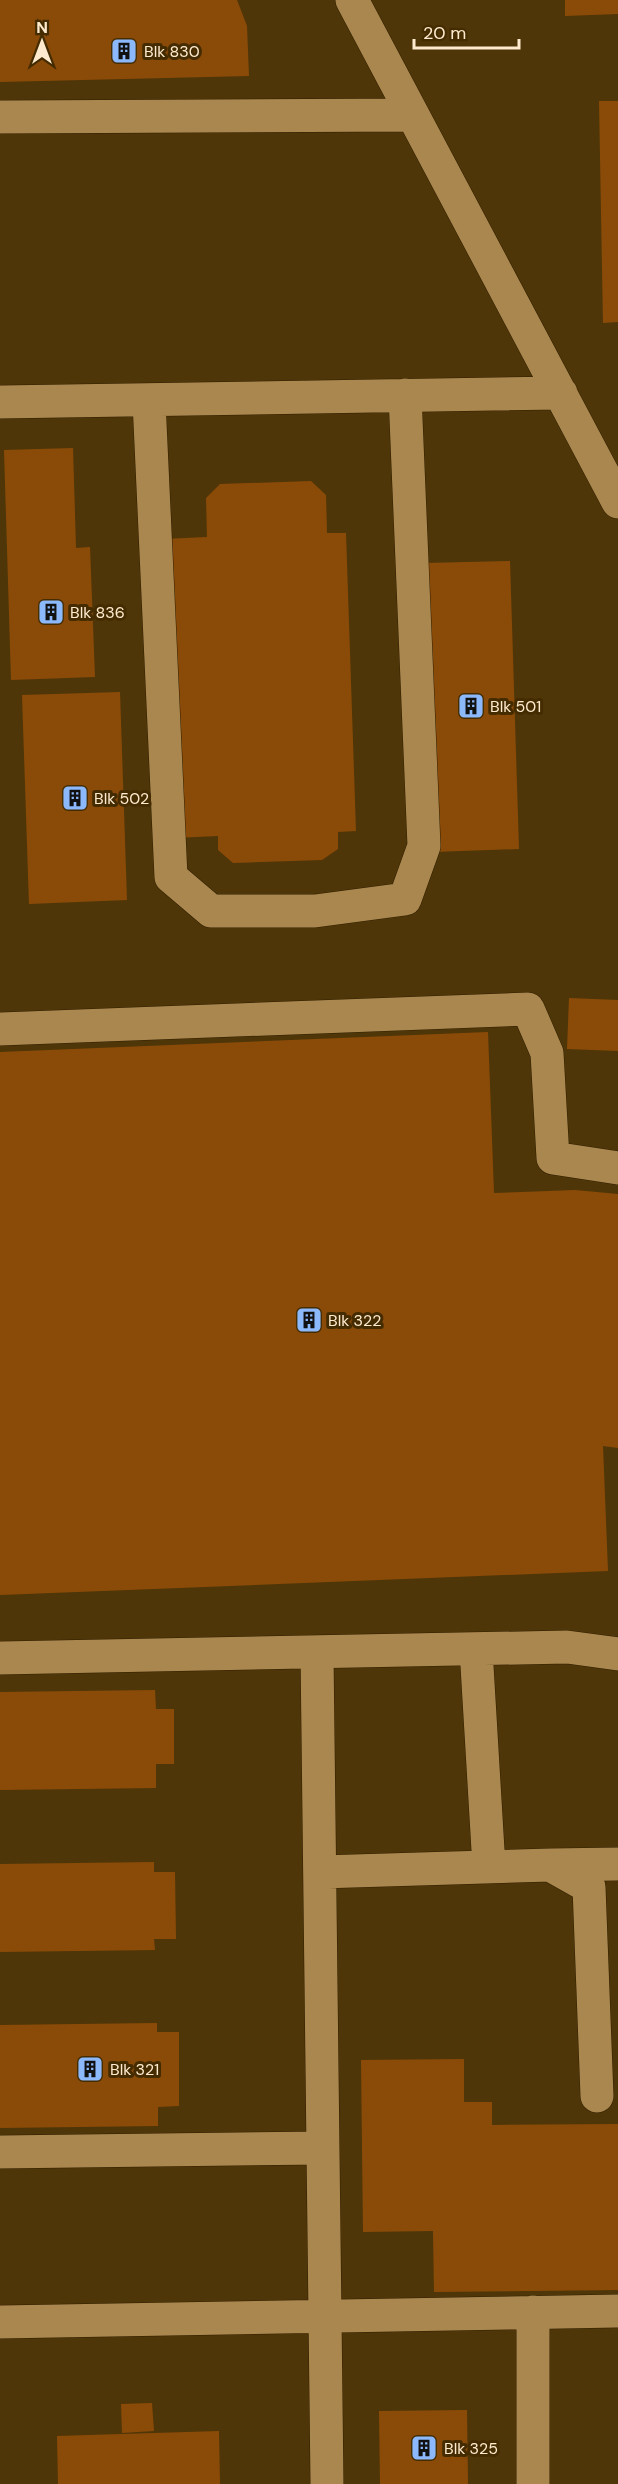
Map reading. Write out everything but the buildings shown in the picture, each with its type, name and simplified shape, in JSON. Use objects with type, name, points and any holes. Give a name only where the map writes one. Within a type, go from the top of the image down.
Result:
[{"type":"lane","points":[[352,0],[618,502]]},
{"type":"lane","points":[[0,117],[413,115]]},
{"type":"lane","points":[[0,402],[561,393]]},
{"type":"lane","points":[[149,401],[171,877],[211,911],[315,911],[405,899],[424,846],[405,395]]},
{"type":"lane","points":[[0,1029],[528,1009],[547,1053],[553,1158],[618,1168]]},
{"type":"lane","points":[[0,1658],[567,1647],[618,1654]]},
{"type":"lane","points":[[477,1649],[489,1867]]},
{"type":"lane","points":[[317,1652],[327,2484]]},
{"type":"lane","points":[[320,1872],[618,1864]]},
{"type":"lane","points":[[550,1865],[589,1887],[597,2096]]},
{"type":"lane","points":[[0,2152],[323,2148]]},
{"type":"lane","points":[[0,2322],[618,2311]]},
{"type":"lane","points":[[533,2313],[533,2484]]},
{"type":"place","name":"Blk 830","points":[[124,51]]},
{"type":"place","name":"Blk 836","points":[[51,612]]},
{"type":"place","name":"Blk 501","points":[[471,706]]},
{"type":"place","name":"Blk 502","points":[[75,798]]},
{"type":"place","name":"Blk 322","points":[[309,1320]]},
{"type":"place","name":"Blk 321","points":[[90,2069]]},
{"type":"place","name":"Blk 325","points":[[424,2448]]}]
